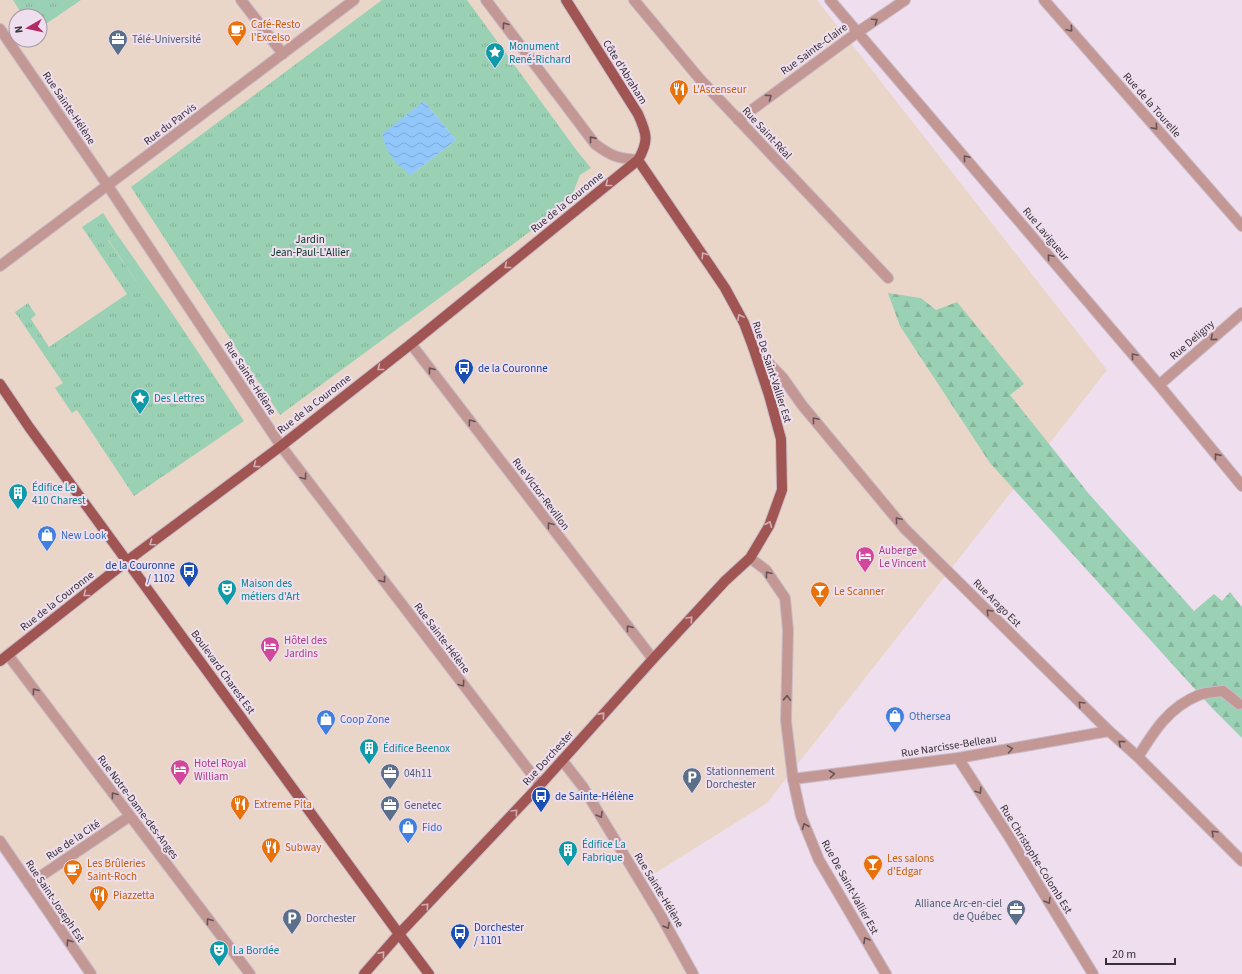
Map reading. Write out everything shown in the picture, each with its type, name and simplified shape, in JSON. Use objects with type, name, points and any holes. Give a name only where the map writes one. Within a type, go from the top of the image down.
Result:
[{"type":"main road","name":"Côte d'Abraham","points":[[566,0],[638,114],[646,132],[644,149],[638,160]]},
{"type":"main road","name":"Rue de la Couronne","points":[[4,658],[127,561],[281,446],[411,344],[638,160]]},
{"type":"main road","name":"Rue De Saint-Vallier Est","points":[[638,160],[725,288],[744,323],[769,395],[781,439],[782,490],[769,526],[750,558]]},
{"type":"main road","name":"Boulevard Charest Est","points":[[0,384],[29,427],[429,974]]},
{"type":"main road","name":"Rue Dorchester","points":[[364,974],[399,934],[540,785],[725,581],[750,558]]},
{"type":"street","points":[[241,0],[282,54]]},
{"type":"street","name":"Rue du Parvis","points":[[0,266],[354,0]]},
{"type":"street","points":[[486,0],[595,144],[617,158],[638,160]]},
{"type":"street","name":"Rue Saint-Réal","points":[[634,0],[699,78],[888,278]]},
{"type":"street","name":"Rue Lavigueur","points":[[830,0],[1159,385],[1242,486]]},
{"type":"street","name":"Rue Sainte-Claire","points":[[738,120],[858,32],[906,0]]},
{"type":"street","name":"Rue de la Tourelle","points":[[1044,0],[1242,226]]},
{"type":"street","name":"Rue Sainte-Hélène","points":[[0,29],[108,186],[281,446],[540,785]]},
{"type":"street","name":"Rue Deligny","points":[[1159,385],[1242,313]]},
{"type":"street","name":"Rue Victor-Revillon","points":[[411,344],[653,659]]},
{"type":"street","name":"Rue Arago Est","points":[[753,347],[783,378],[802,405],[905,528],[1108,732],[1138,757],[1242,861]]},
{"type":"street","name":"Rue De Saint-Vallier Est","points":[[750,558],[766,570],[785,598],[788,630],[786,721],[793,779],[801,816],[819,860],[886,974]]},
{"type":"street","name":"Rue Notre-Dame-des-Anges","points":[[4,658],[130,816],[250,974]]},
{"type":"street","points":[[1138,757],[1155,731],[1175,708],[1200,694],[1224,691],[1239,704]]},
{"type":"street","name":"Rue Narcisse-Belleau","points":[[793,779],[958,758],[1108,732]]},
{"type":"street","name":"Rue Christophe-Colomb Est","points":[[958,758],[1008,835],[1093,974]]},
{"type":"street","name":"Rue Sainte-Hélène","points":[[562,760],[583,787],[661,916],[694,974]]},
{"type":"street","name":"Rue de la Cité","points":[[29,884],[130,816]]},
{"type":"street","name":"Rue Saint-Joseph Est","points":[[0,841],[90,974]]},
{"type":"shaded area","points":[[0,0],[817,0],[1107,370],[767,803],[641,882],[693,974],[90,974],[0,841]]},
{"type":"green space","points":[[13,0],[81,0],[48,23],[48,8],[18,8]]},
{"type":"green space","name":"Jardin Jean-Paul-L'Allier","points":[[382,0],[467,0],[591,168],[580,175],[569,203],[280,415],[131,187]],"holes":[[[424,101],[456,140],[411,175]]]},
{"type":"green space","points":[[103,213],[116,233],[108,240],[162,319],[172,313],[244,421],[134,496],[77,410],[72,413],[55,388],[63,383],[15,312],[28,303],[36,315],[31,319],[49,347],[127,294],[82,227]]},
{"type":"green space","points":[[116,233],[172,313],[162,320],[108,239]]},
{"type":"green space","points":[[888,293],[921,298],[936,310],[957,302],[1024,384],[1010,395],[1089,494],[1194,611],[1214,594],[1222,601],[1230,592],[1242,607],[1242,738],[1212,708],[990,463],[900,326]]},
{"type":"water","points":[[424,101],[456,140],[411,175],[400,166],[389,153],[382,134]]},
{"type":"place","name":"Café-Resto l'Excelso","points":[[237,47]]},
{"type":"place","name":"Télé-Université","points":[[118,56]]},
{"type":"place","name":"Monument René-Richard","points":[[495,69]]},
{"type":"place","name":"L'Ascenseur","points":[[679,106]]},
{"type":"place","name":"de la Couronne","points":[[464,385]]},
{"type":"place","name":"Des Lettres","points":[[140,415]]},
{"type":"place","name":"Édifice Le 410 Charest","points":[[18,510]]},
{"type":"place","name":"New Look","points":[[47,552]]},
{"type":"place","name":"Auberge Le Vincent","points":[[865,573]]},
{"type":"place","name":"de la Couronne / 1102","points":[[189,588]]},
{"type":"place","name":"Maison des métiers d'Art","points":[[227,606]]},
{"type":"place","name":"Le Scanner","points":[[820,608]]},
{"type":"place","name":"Hôtel des Jardins","points":[[270,663]]},
{"type":"place","name":"Othersea","points":[[895,733]]},
{"type":"place","name":"Coop Zone","points":[[326,736]]},
{"type":"place","name":"Édifice Beenox","points":[[369,765]]},
{"type":"place","name":"Hotel Royal William","points":[[180,786]]},
{"type":"place","name":"04h11","points":[[390,790]]},
{"type":"place","name":"Stationnement Dorchester","points":[[692,794]]},
{"type":"place","name":"de Sainte-Hélène","points":[[541,813]]},
{"type":"place","name":"Extreme Pita","points":[[240,821]]},
{"type":"place","name":"Genetec","points":[[390,822]]},
{"type":"place","name":"Fido","points":[[408,844]]},
{"type":"place","name":"Subway","points":[[271,864]]},
{"type":"place","name":"Édifice La Fabrique","points":[[568,867]]},
{"type":"place","name":"Les salons d'Edgar","points":[[873,881]]},
{"type":"place","name":"Les Brûleries Saint-Roch","points":[[73,886]]},
{"type":"place","name":"Piazzetta","points":[[99,912]]},
{"type":"place","name":"Alliance Arc-en-ciel de Québec","points":[[1016,926]]},
{"type":"place","name":"Dorchester","points":[[292,935]]},
{"type":"place","name":"Dorchester / 1101","points":[[460,950]]},
{"type":"place","name":"La Bordée","points":[[219,967]]}]
